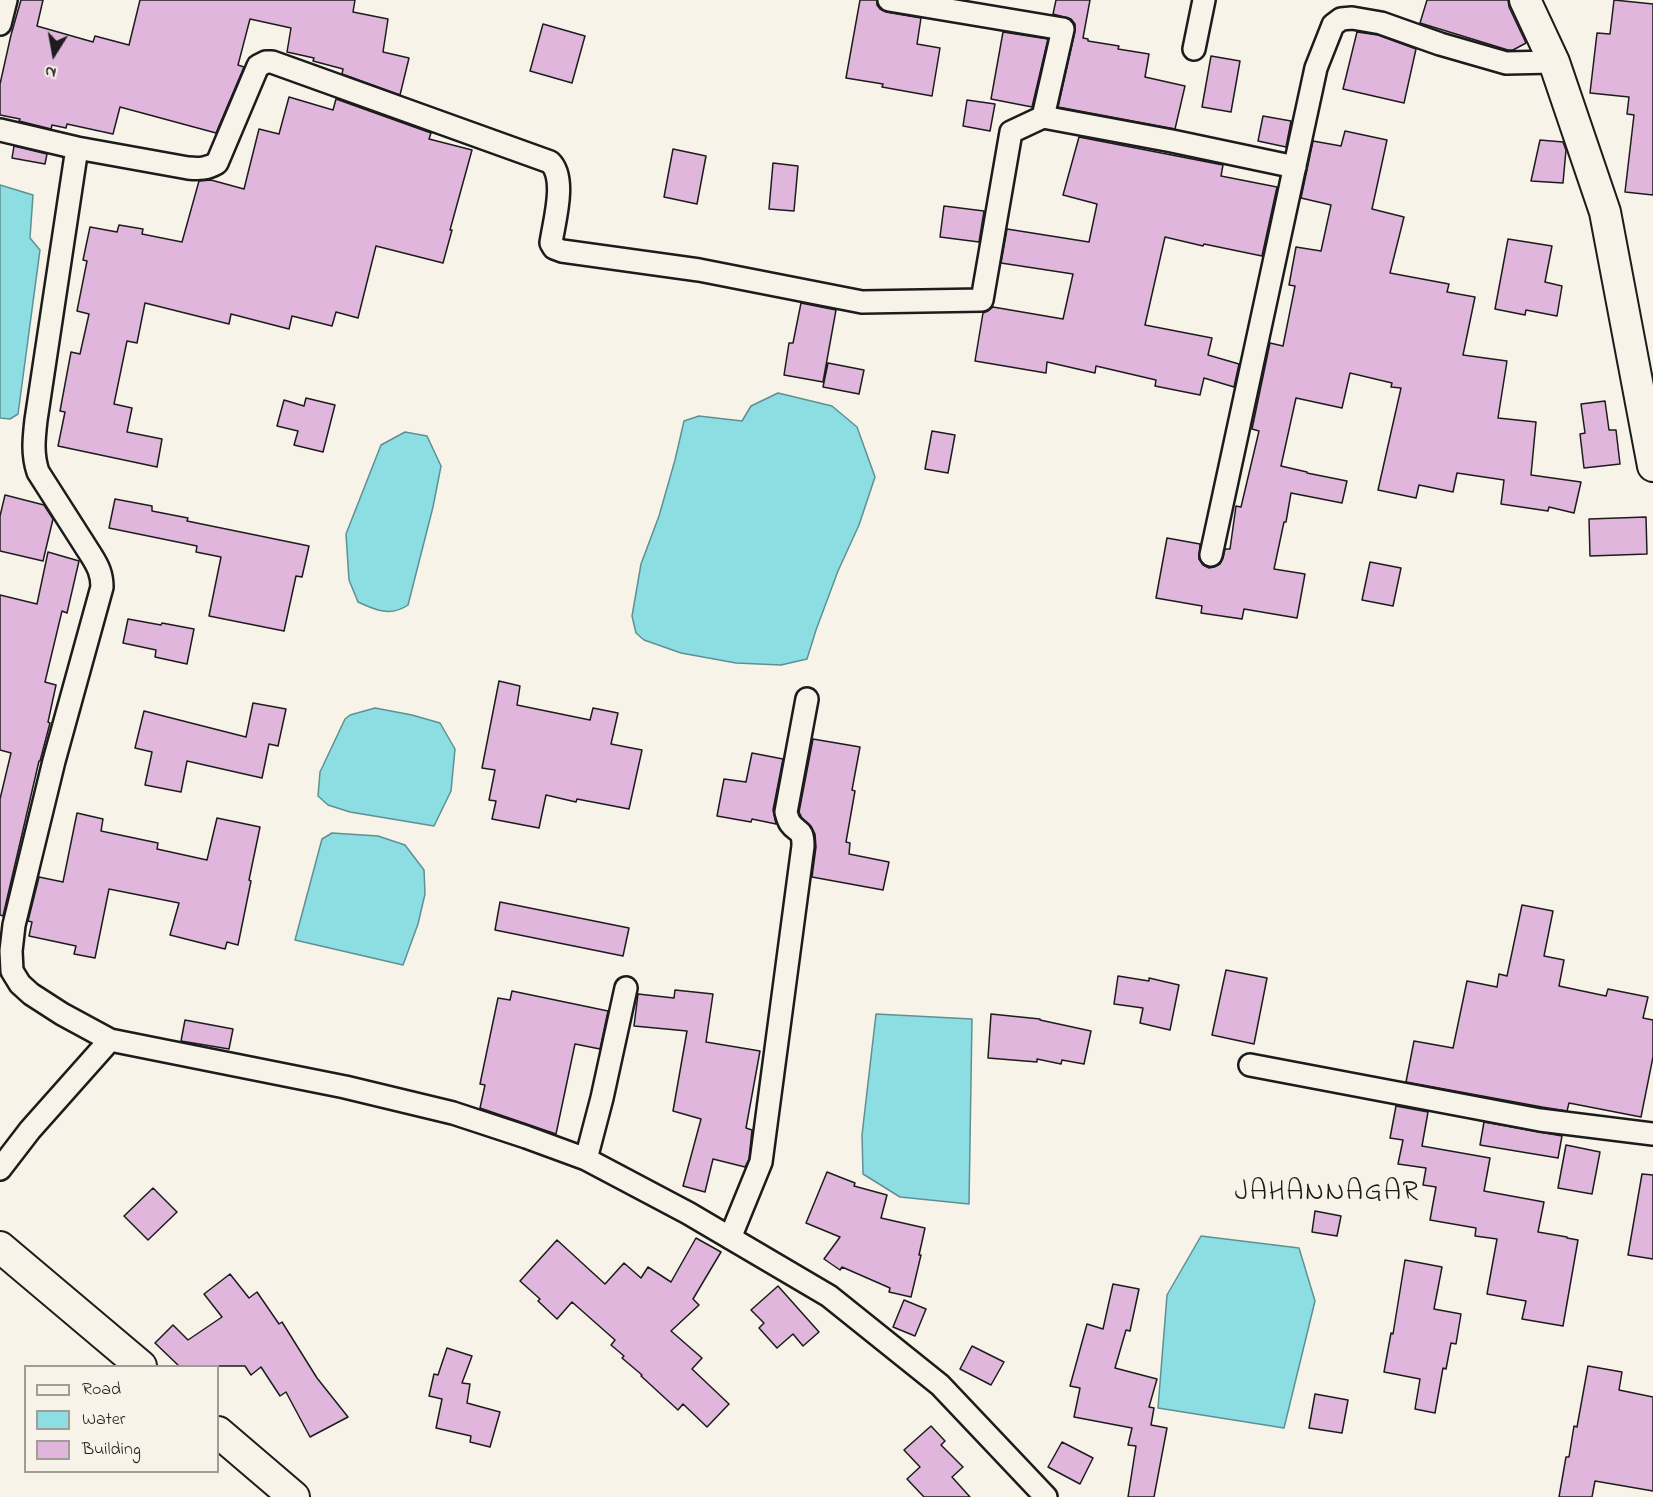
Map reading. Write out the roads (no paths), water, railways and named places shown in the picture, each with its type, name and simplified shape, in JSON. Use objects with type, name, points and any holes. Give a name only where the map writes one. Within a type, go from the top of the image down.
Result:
[{"type":"street","points":[[0,24],[6,0]]},
{"type":"street","points":[[889,0],[1063,29],[1043,117]]},
{"type":"street","points":[[1194,49],[1204,0]]},
{"type":"street","points":[[1525,0],[1554,62],[1605,212],[1653,460]]},
{"type":"street","points":[[1211,555],[1316,68],[1333,25],[1341,19],[1352,18],[1382,23],[1440,44],[1506,63],[1554,62]]},
{"type":"street","points":[[0,130],[77,148],[188,168],[210,167],[217,164],[258,66],[272,62],[550,162],[558,172],[559,189],[551,243],[554,248],[699,270],[862,302],[982,300],[1011,132],[1043,117],[1295,167]]},
{"type":"street","points":[[77,148],[37,408],[33,452],[38,472],[99,569],[102,587],[54,761],[14,925],[11,951],[12,971],[20,984],[62,1014],[110,1040],[345,1087],[453,1113],[586,1160],[642,1188],[829,1296],[940,1385],[1046,1497]]},
{"type":"street","points":[[730,1238],[761,1162],[803,836],[790,823],[786,812],[807,699]]},
{"type":"street","points":[[586,1160],[626,988]]},
{"type":"street","points":[[0,1169],[30,1130],[110,1040]]},
{"type":"street","points":[[1250,1065],[1540,1120],[1653,1134]]},
{"type":"street","points":[[0,1247],[140,1365]]},
{"type":"street","points":[[219,1433],[294,1497]]},
{"type":"water","points":[[0,185],[33,195],[30,238],[40,250],[18,414],[10,419],[0,418]]},
{"type":"water","points":[[778,393],[832,406],[857,427],[875,477],[859,525],[838,571],[807,659],[781,665],[736,663],[681,653],[644,640],[636,633],[632,616],[641,564],[659,516],[684,421],[699,416],[742,421],[751,406]]},
{"type":"water","points":[[405,432],[427,436],[441,466],[408,605],[395,611],[383,611],[358,602],[349,580],[346,534],[381,445]]},
{"type":"water","points":[[375,708],[440,723],[455,749],[451,791],[434,826],[350,812],[328,805],[318,796],[320,772],[345,719],[350,715]]},
{"type":"water","points":[[332,833],[378,836],[405,845],[424,870],[425,894],[418,924],[403,965],[295,940],[322,839]]},
{"type":"water","points":[[876,1014],[972,1019],[969,1204],[900,1197],[863,1174],[862,1135]]},
{"type":"water","points":[[1201,1236],[1299,1248],[1315,1301],[1284,1428],[1158,1408],[1167,1295]]},
{"type":"district","name":"JAHANNAGAR","points":[[1327,1194]]}]
